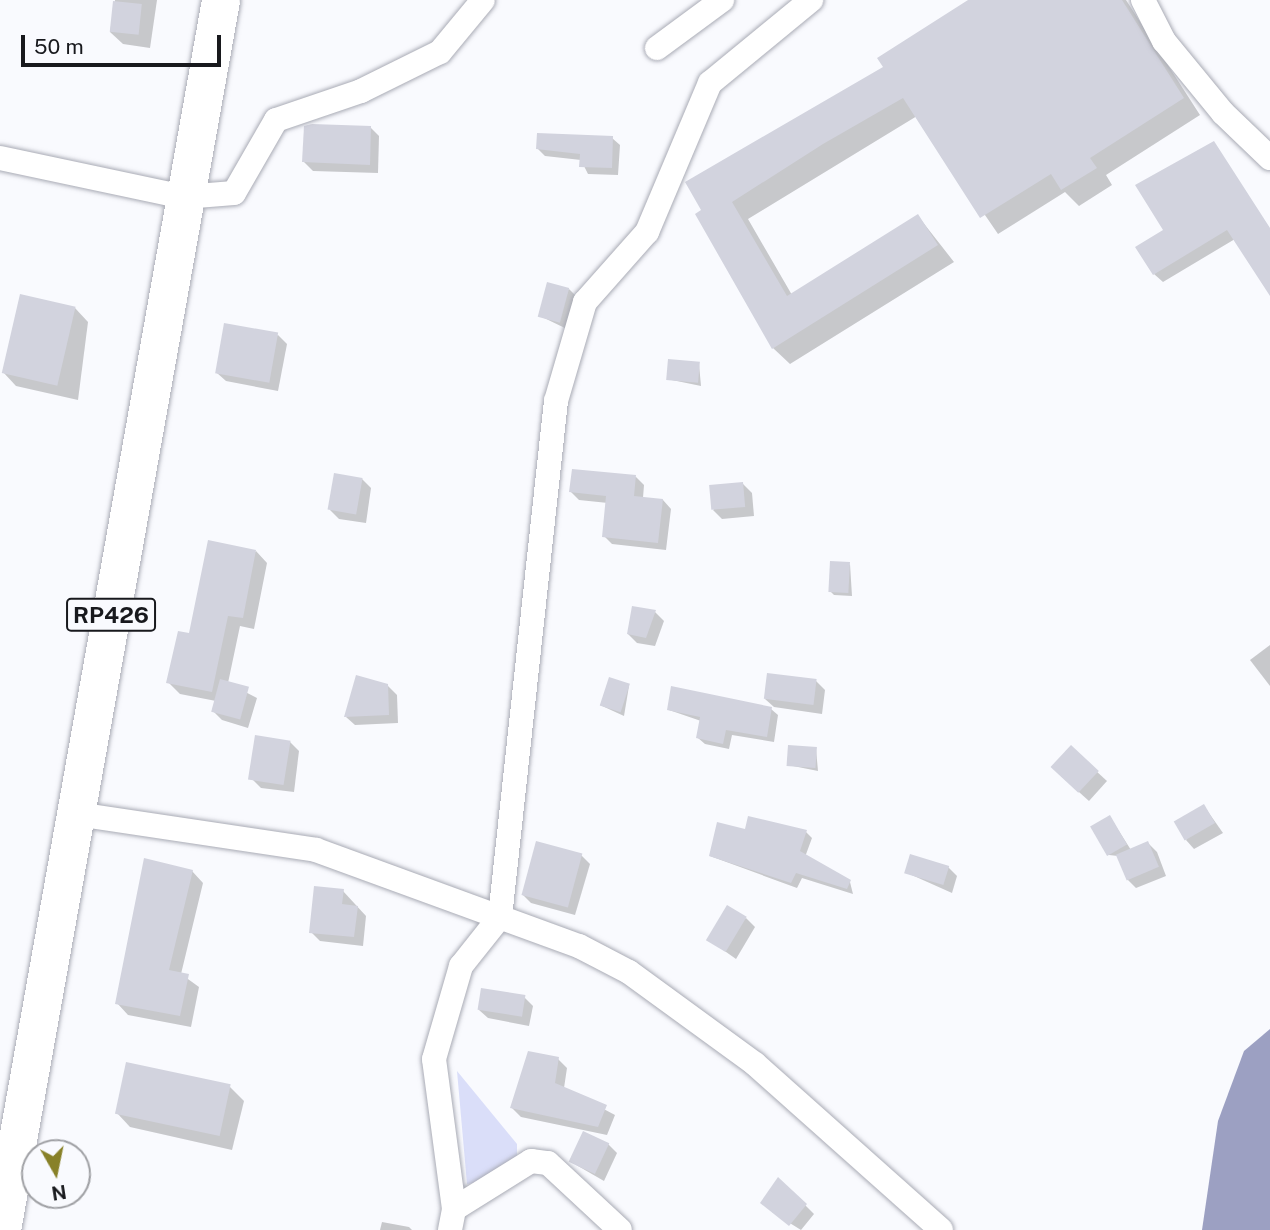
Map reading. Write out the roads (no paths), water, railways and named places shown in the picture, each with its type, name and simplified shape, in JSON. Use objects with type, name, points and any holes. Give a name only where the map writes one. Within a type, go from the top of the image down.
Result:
[{"type":"main road","name":"RP426","points":[[2,1230],[6,1175],[76,814],[221,0]]},
{"type":"street","points":[[0,158],[184,197],[234,192],[276,120],[360,91],[440,52],[483,0]]},
{"type":"street","points":[[657,48],[722,0]]},
{"type":"street","points":[[621,1230],[548,1163],[531,1161],[452,1219],[434,1059],[461,966],[500,918],[556,401],[585,302],[647,232],[710,83],[811,0]]},
{"type":"street","points":[[1143,0],[1164,41],[1223,113],[1270,158]]},
{"type":"street","points":[[76,814],[316,850],[500,918],[629,972],[755,1064],[941,1230]]}]
